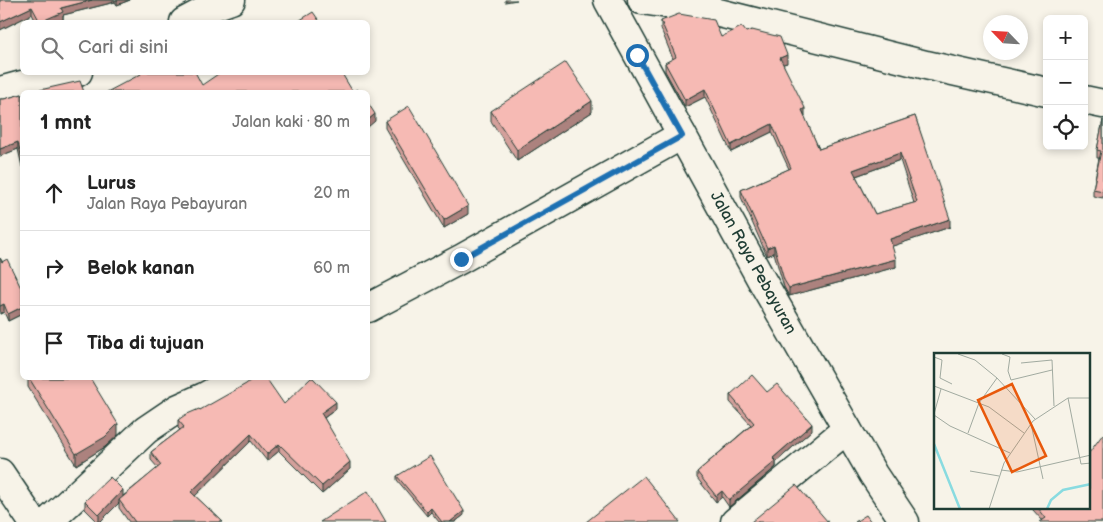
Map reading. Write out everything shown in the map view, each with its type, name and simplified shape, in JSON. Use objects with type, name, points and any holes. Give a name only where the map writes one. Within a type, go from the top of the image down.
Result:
[{"type":"street","points":[[188,20],[214,6],[231,0]]},
{"type":"street","name":"Jalan Raya Pebayuran","points":[[608,0],[761,279],[873,474],[905,522]]},
{"type":"street","points":[[642,0],[706,10],[926,65],[1043,91]]},
{"type":"street","points":[[0,91],[71,75]]},
{"type":"street","points":[[1088,101],[1103,104]]},
{"type":"street","points":[[370,307],[461,259],[682,136]]},
{"type":"street","points":[[48,522],[146,430],[177,409],[235,380]]},
{"type":"street","points":[[735,522],[847,429]]},
{"type":"street","points":[[0,473],[33,522]]},
{"type":"building","points":[[0,0],[92,0],[61,8],[63,12],[45,20],[39,20],[32,7],[0,22]]},
{"type":"building","points":[[313,12],[319,20],[300,20]]},
{"type":"building","points":[[679,14],[714,20],[721,37],[741,27],[746,32],[752,30],[780,37],[787,55],[780,58],[805,108],[802,110],[819,149],[915,116],[950,219],[890,239],[896,259],[789,288],[784,280],[774,245],[767,248],[741,190],[791,168],[772,124],[731,145],[705,89],[685,100],[665,63],[676,57],[661,21]],"holes":[[[900,153],[917,202],[875,214],[853,170]]]},
{"type":"building","points":[[566,62],[592,101],[517,150],[491,111]]},
{"type":"building","points":[[139,75],[197,75],[202,85],[217,75],[343,75],[352,90],[111,90]]},
{"type":"building","points":[[80,81],[83,90],[40,90]]},
{"type":"building","points":[[20,95],[20,150],[18,142],[0,149],[0,99]]},
{"type":"building","points":[[370,106],[375,114],[370,118]]},
{"type":"building","points":[[409,106],[468,206],[444,220],[385,121]]},
{"type":"building","points":[[1103,120],[1103,191],[1093,189],[1101,151],[1097,150]]},
{"type":"building","points":[[0,258],[2,262],[7,259],[20,286],[20,308],[8,314],[4,304],[0,306]]},
{"type":"building","points":[[752,375],[767,392],[777,384],[812,424],[773,458],[776,461],[729,500],[722,491],[716,496],[697,472],[754,423],[730,395]]},
{"type":"building","points":[[30,380],[91,380],[118,424],[105,437],[76,454]]},
{"type":"building","points":[[251,380],[267,380],[284,404],[309,380],[315,380],[336,402],[321,413],[350,462],[322,486],[279,444],[267,454],[251,434],[191,492],[223,522],[135,522],[119,500],[161,465],[151,452],[184,427],[178,420]]},
{"type":"building","points":[[1103,434],[1103,522],[1040,522],[1046,518],[1040,510],[1090,510],[1090,452]]},
{"type":"building","points":[[430,456],[464,511],[450,522],[442,522],[431,508],[427,512],[397,476]]},
{"type":"building","points":[[644,476],[680,522],[586,522]]},
{"type":"building","points":[[110,477],[123,490],[99,515],[85,501]]},
{"type":"building","points":[[796,485],[828,522],[751,522]]},
{"type":"building","points":[[368,491],[386,522],[320,522]]},
{"type":"building","points":[[866,515],[871,522],[855,522]]},
{"type":"route","points":[[461,259],[682,136],[637,55]]}]
